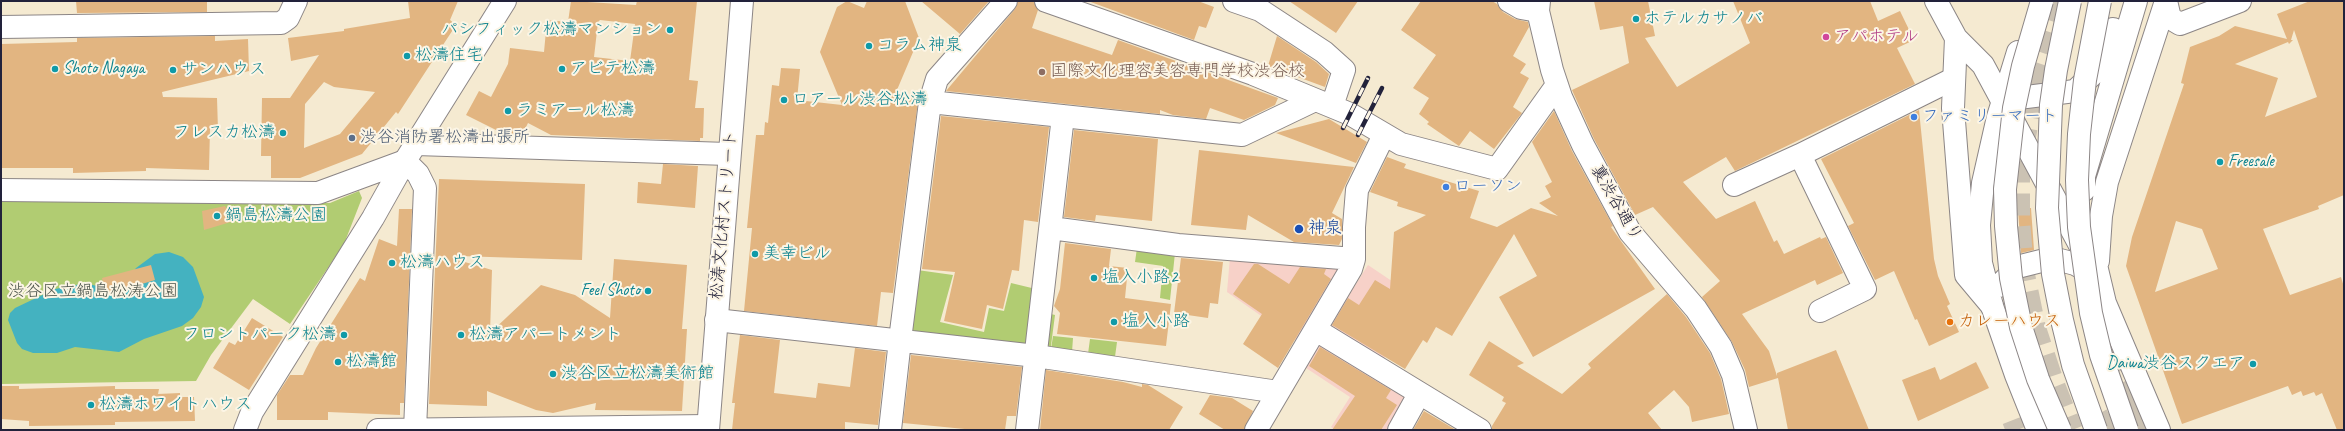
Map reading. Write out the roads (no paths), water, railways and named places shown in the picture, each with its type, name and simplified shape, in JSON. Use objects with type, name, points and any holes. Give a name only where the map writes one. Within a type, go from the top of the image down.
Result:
[{"type":"main road","points":[[1,27],[280,23],[288,18],[296,1]]},
{"type":"main road","points":[[245,430],[252,412],[373,218],[411,152],[505,1]]},
{"type":"main road","name":"松涛文化村ストリート","points":[[708,428],[728,154],[742,1]]},
{"type":"main road","points":[[890,430],[930,102],[937,79],[1006,1]]},
{"type":"main road","points":[[1046,1],[1253,74],[1350,114],[1401,144],[1497,169],[1557,85]]},
{"type":"main road","points":[[930,102],[1242,135],[1323,103],[1344,70],[1324,52],[1260,10],[1234,1]]},
{"type":"main road","points":[[1509,1],[1521,8],[1538,6]]},
{"type":"main road","points":[[2035,1],[2002,100],[1983,183],[1979,225],[1981,263],[1992,306],[2016,376],[2038,430]]},
{"type":"main road","points":[[2042,1],[2023,66],[2014,108],[2005,189],[2006,226],[2011,278],[2022,327],[2038,379],[2060,430]]},
{"type":"main road","points":[[2070,1],[2056,70],[2051,105],[2047,208],[2053,274],[2062,320],[2073,365],[2096,430]]},
{"type":"main road","points":[[2100,1],[2085,80],[2079,134],[2077,180],[2079,227],[2091,313],[2101,355],[2127,430]]},
{"type":"main road","points":[[2002,100],[2075,91],[2093,74],[2106,50],[2122,1]]},
{"type":"main road","points":[[2097,276],[2084,202],[2084,176],[2107,94],[2136,1]]},
{"type":"main road","points":[[2097,276],[2101,216],[2107,182],[2166,1]]},
{"type":"main road","points":[[2166,1],[2170,18],[2180,24],[2240,1]]},
{"type":"main road","name":"裏渋谷通り","points":[[1538,6],[1557,85],[1597,174],[1630,232],[1696,310],[1721,347],[1733,375],[1746,430]]},
{"type":"main road","points":[[1940,8],[1956,38],[1983,65],[2097,276],[2120,341],[2159,430]]},
{"type":"main road","points":[[1956,38],[1953,79],[1953,108],[1966,275],[1992,306]]},
{"type":"main road","points":[[1734,185],[1800,155],[1953,79]]},
{"type":"main road","points":[[2002,100],[2075,100],[2107,94]]},
{"type":"main road","points":[[1027,430],[1063,116]]},
{"type":"main road","points":[[1256,430],[1351,269],[1354,258],[1354,227],[1358,190],[1384,135]]},
{"type":"main road","points":[[411,152],[418,174],[425,188],[416,429]]},
{"type":"main road","points":[[1,190],[318,193],[411,152],[728,154]]},
{"type":"main road","points":[[1800,155],[1865,289],[1820,312]]},
{"type":"main road","points":[[1051,228],[1178,245],[1354,258]]},
{"type":"main road","points":[[1992,306],[1997,288],[2006,276],[2017,267],[2032,262],[2060,260],[2075,264],[2097,276]]},
{"type":"main road","points":[[716,320],[1036,356],[1278,392]]},
{"type":"main road","points":[[1316,330],[1480,430]]},
{"type":"main road","points":[[1399,430],[1420,394]]},
{"type":"main road","points":[[378,430],[708,428]]},
{"type":"water","points":[[169,252],[183,257],[193,267],[204,297],[201,307],[193,318],[182,326],[144,339],[119,352],[75,347],[57,353],[33,353],[22,349],[17,343],[8,320],[10,313],[15,308],[55,289],[86,283],[100,287],[127,281],[136,268],[155,254]]},
{"type":"tunnel","points":[[2061,1],[2036,77],[2019,169],[2019,220],[2023,270],[2035,328],[2054,385],[2072,430]]},
{"type":"tunnel","points":[[2100,320],[2146,430]]},
{"type":"tunnel","points":[[2093,430],[2153,395]]},
{"type":"tunnel","points":[[2013,420],[2017,430]]},
{"type":"railway","points":[[1343,128],[1368,78]]},
{"type":"railway","points":[[1358,135],[1382,88]]},
{"type":"place","name":"ホテルカサノバ","points":[[1636,19]]},
{"type":"place","name":"パシフィック松濤マンション","points":[[670,30]]},
{"type":"place","name":"アパホテル","points":[[1826,37]]},
{"type":"place","name":"コラム神泉","points":[[869,46]]},
{"type":"place","name":"松濤住宅","points":[[407,56]]},
{"type":"place","name":"Shoto Nagaya","points":[[55,69]]},
{"type":"place","name":"アビテ松濤","points":[[562,69]]},
{"type":"place","name":"サンハウス","points":[[173,70]]},
{"type":"place","name":"国際文化理容美容専門学校渋谷校","points":[[1042,72]]},
{"type":"place","name":"ロアール渋谷松濤","points":[[784,100]]},
{"type":"place","name":"ラミアール松濤","points":[[508,111]]},
{"type":"place","name":"ファミリーマート","points":[[1914,117]]},
{"type":"place","name":"フレスカ松濤","points":[[283,133]]},
{"type":"place","name":"渋谷消防署松濤出張所","points":[[352,138]]},
{"type":"place","name":"Freesale","points":[[2220,162]]},
{"type":"place","name":"ローソン","points":[[1446,187]]},
{"type":"place","name":"鍋島松濤公園","points":[[217,216]]},
{"type":"place","name":"神泉","points":[[1299,229]]},
{"type":"place","name":"美幸ビル","points":[[755,254]]},
{"type":"place","name":"松濤ハウス","points":[[392,263]]},
{"type":"place","name":"塩入小路2","points":[[1094,278]]},
{"type":"place","name":"Feel Shoto","points":[[648,291]]},
{"type":"place","name":"塩入小路","points":[[1114,322]]},
{"type":"place","name":"カレーハウス","points":[[1950,322]]},
{"type":"place","name":"フロントパーク松濤","points":[[344,335]]},
{"type":"place","name":"松濤アパートメント","points":[[461,335]]},
{"type":"place","name":"松濤館","points":[[338,362]]},
{"type":"place","name":"Daiwa渋谷スクエア","points":[[2253,364]]},
{"type":"place","name":"渋谷区立松濤美術館","points":[[553,374]]},
{"type":"place","name":"松濤ホワイトハウス","points":[[91,405]]},
{"type":"park label","name":"渋谷区立鍋島松涛公園","points":[[93,292]]}]
